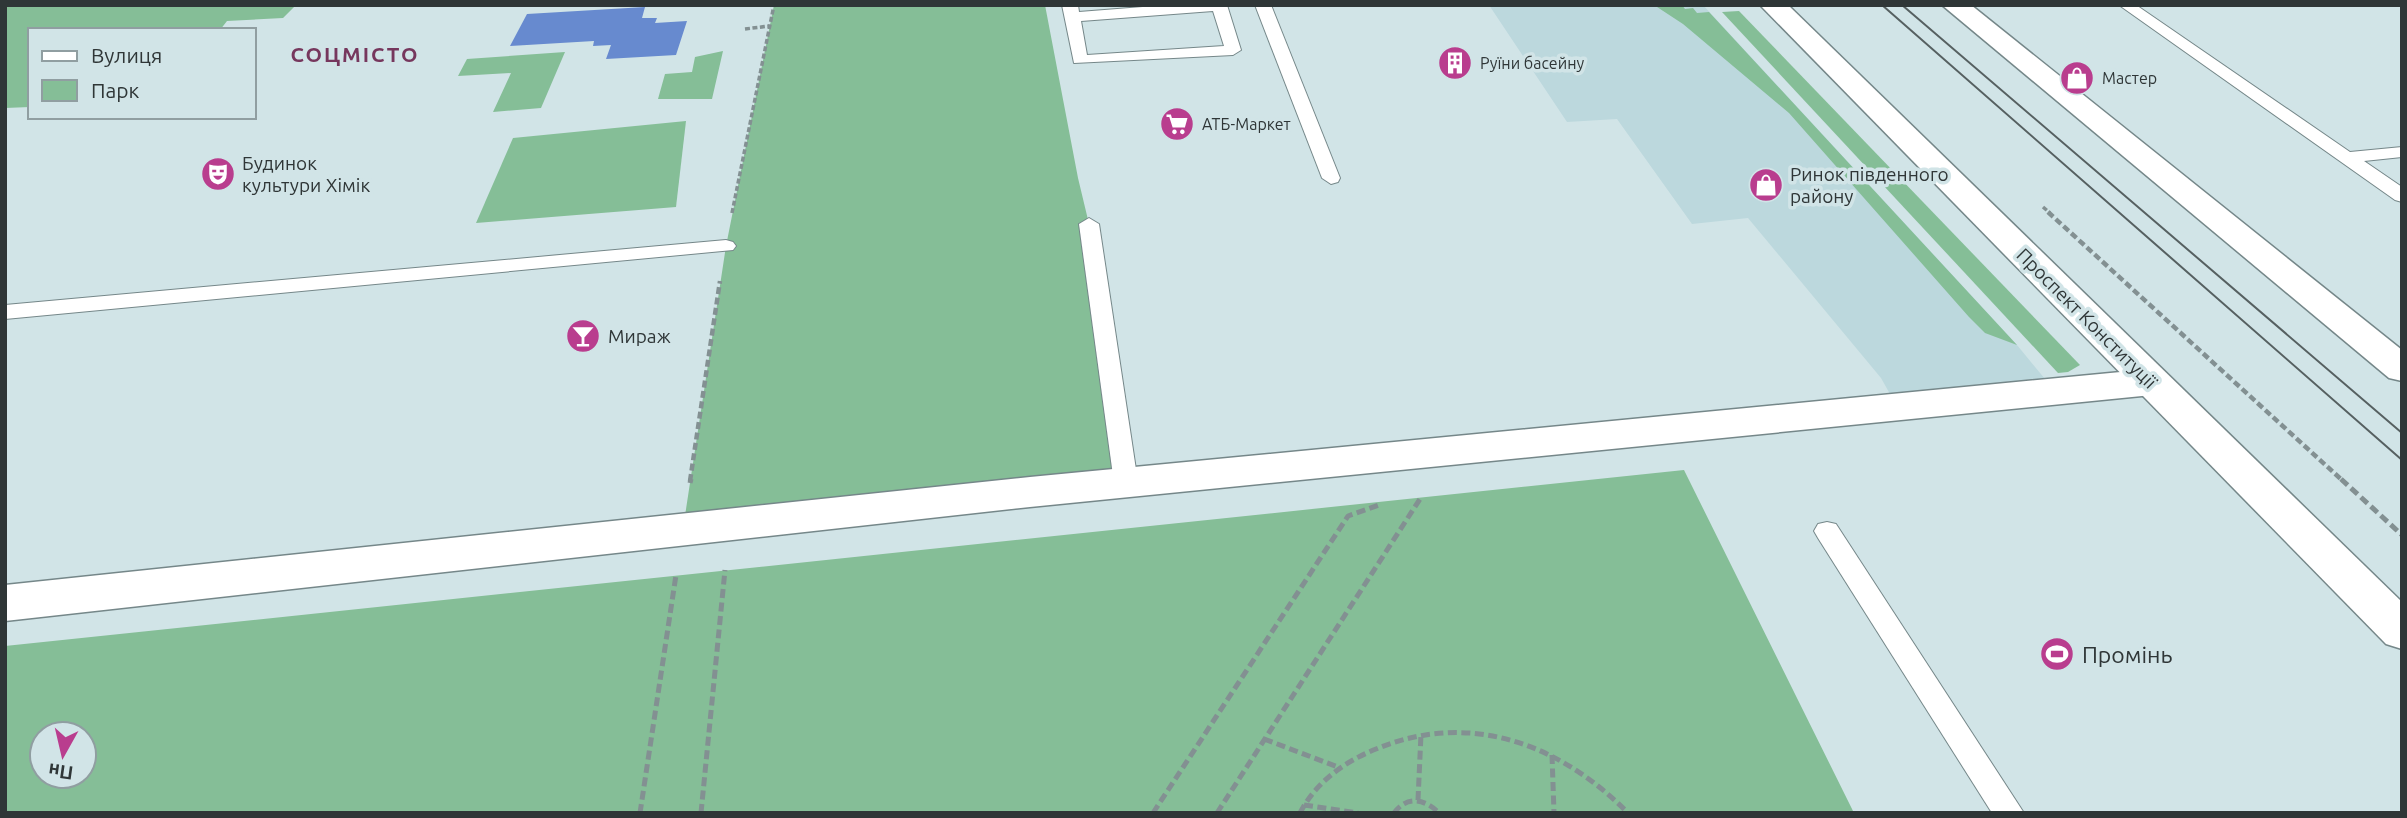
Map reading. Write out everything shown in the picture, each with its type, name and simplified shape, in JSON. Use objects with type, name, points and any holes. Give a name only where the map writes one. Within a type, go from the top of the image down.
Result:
[{"type":"street","name":"Проспект Конституції","points":[[1773,5],[2402,631]]},
{"type":"street","points":[[1955,5],[2402,369]]},
{"type":"street","points":[[5,603],[683,528],[2152,382]]},
{"type":"lane","points":[[1263,5],[1331,178]]},
{"type":"lane","points":[[2126,5],[2402,196]]},
{"type":"lane","points":[[1219,6],[1233,50],[1080,60],[1071,11],[1219,6]]},
{"type":"lane","points":[[2349,157],[2402,152]]},
{"type":"lane","points":[[1089,224],[1126,483]]},
{"type":"lane","points":[[5,312],[726,246]]},
{"type":"lane","points":[[1827,531],[2009,813]]},
{"type":"path","points":[[745,29],[769,26]]},
{"type":"path","points":[[2036,200],[2402,535]]},
{"type":"path","points":[[1217,813],[1451,451]]},
{"type":"path","points":[[1153,813],[1348,516],[1382,503]]},
{"type":"path","points":[[701,813],[730,524]]},
{"type":"path","points":[[640,813],[683,528]]},
{"type":"path","points":[[1300,813],[1338,767],[1386,741],[1443,731],[1502,736],[1552,755],[1615,797],[1628,813]]},
{"type":"path","points":[[1418,800],[1421,734]]},
{"type":"path","points":[[1264,738],[1338,767]]},
{"type":"path","points":[[1552,755],[1554,813]]},
{"type":"path","points":[[1394,813],[1404,802],[1418,800],[1432,806],[1439,813]]},
{"type":"path","points":[[1304,805],[1358,813]]},
{"type":"shaded area","name":"Ринок південного району","points":[[1489,5],[1703,5],[2017,345],[2045,379],[1890,394],[1881,378],[1748,218],[1692,224],[1617,119],[1567,122]]},
{"type":"green space","points":[[5,5],[296,5],[283,18],[227,21],[222,28],[28,28],[28,107],[5,108]]},
{"type":"green space","points":[[774,5],[1045,5],[1089,224],[1126,483],[683,529],[726,246]]},
{"type":"green space","points":[[1654,5],[1682,5],[1685,9],[1693,8],[1697,13],[1709,12],[2017,345],[1985,333],[1969,317],[1789,113],[1683,24]]},
{"type":"green space","points":[[1739,11],[2080,365],[2068,372],[2058,373],[1722,12]]},
{"type":"green space","points":[[723,51],[712,99],[658,99],[665,74],[692,72],[695,57]]},
{"type":"green space","points":[[565,52],[541,108],[493,112],[511,73],[458,76],[467,59]]},
{"type":"green space","points":[[686,121],[676,207],[476,223],[513,138]]},
{"type":"green space","points":[[1684,470],[1854,813],[5,813],[5,646]]},
{"type":"water","points":[[645,7],[642,18],[657,18],[655,23],[687,21],[676,55],[606,59],[611,45],[593,46],[594,41],[510,46],[527,14]]},
{"type":"tram line","points":[[1882,5],[2402,460]]},
{"type":"tram line","points":[[1902,5],[2402,433]]},
{"type":"place","name":"Руїни басейну","points":[[1455,63]]},
{"type":"place","name":"Мастер","points":[[2077,78]]},
{"type":"place","name":"АТБ-Маркет","points":[[1177,124]]},
{"type":"place","name":"Будинок культури Хімік","points":[[218,174]]},
{"type":"place","name":"Ринок південного району","points":[[1766,185]]},
{"type":"place","name":"Мираж","points":[[583,336]]},
{"type":"place","name":"Промінь","points":[[2057,654]]},
{"type":"district","name":"СОЦМІСТО","points":[[355,54]]}]
